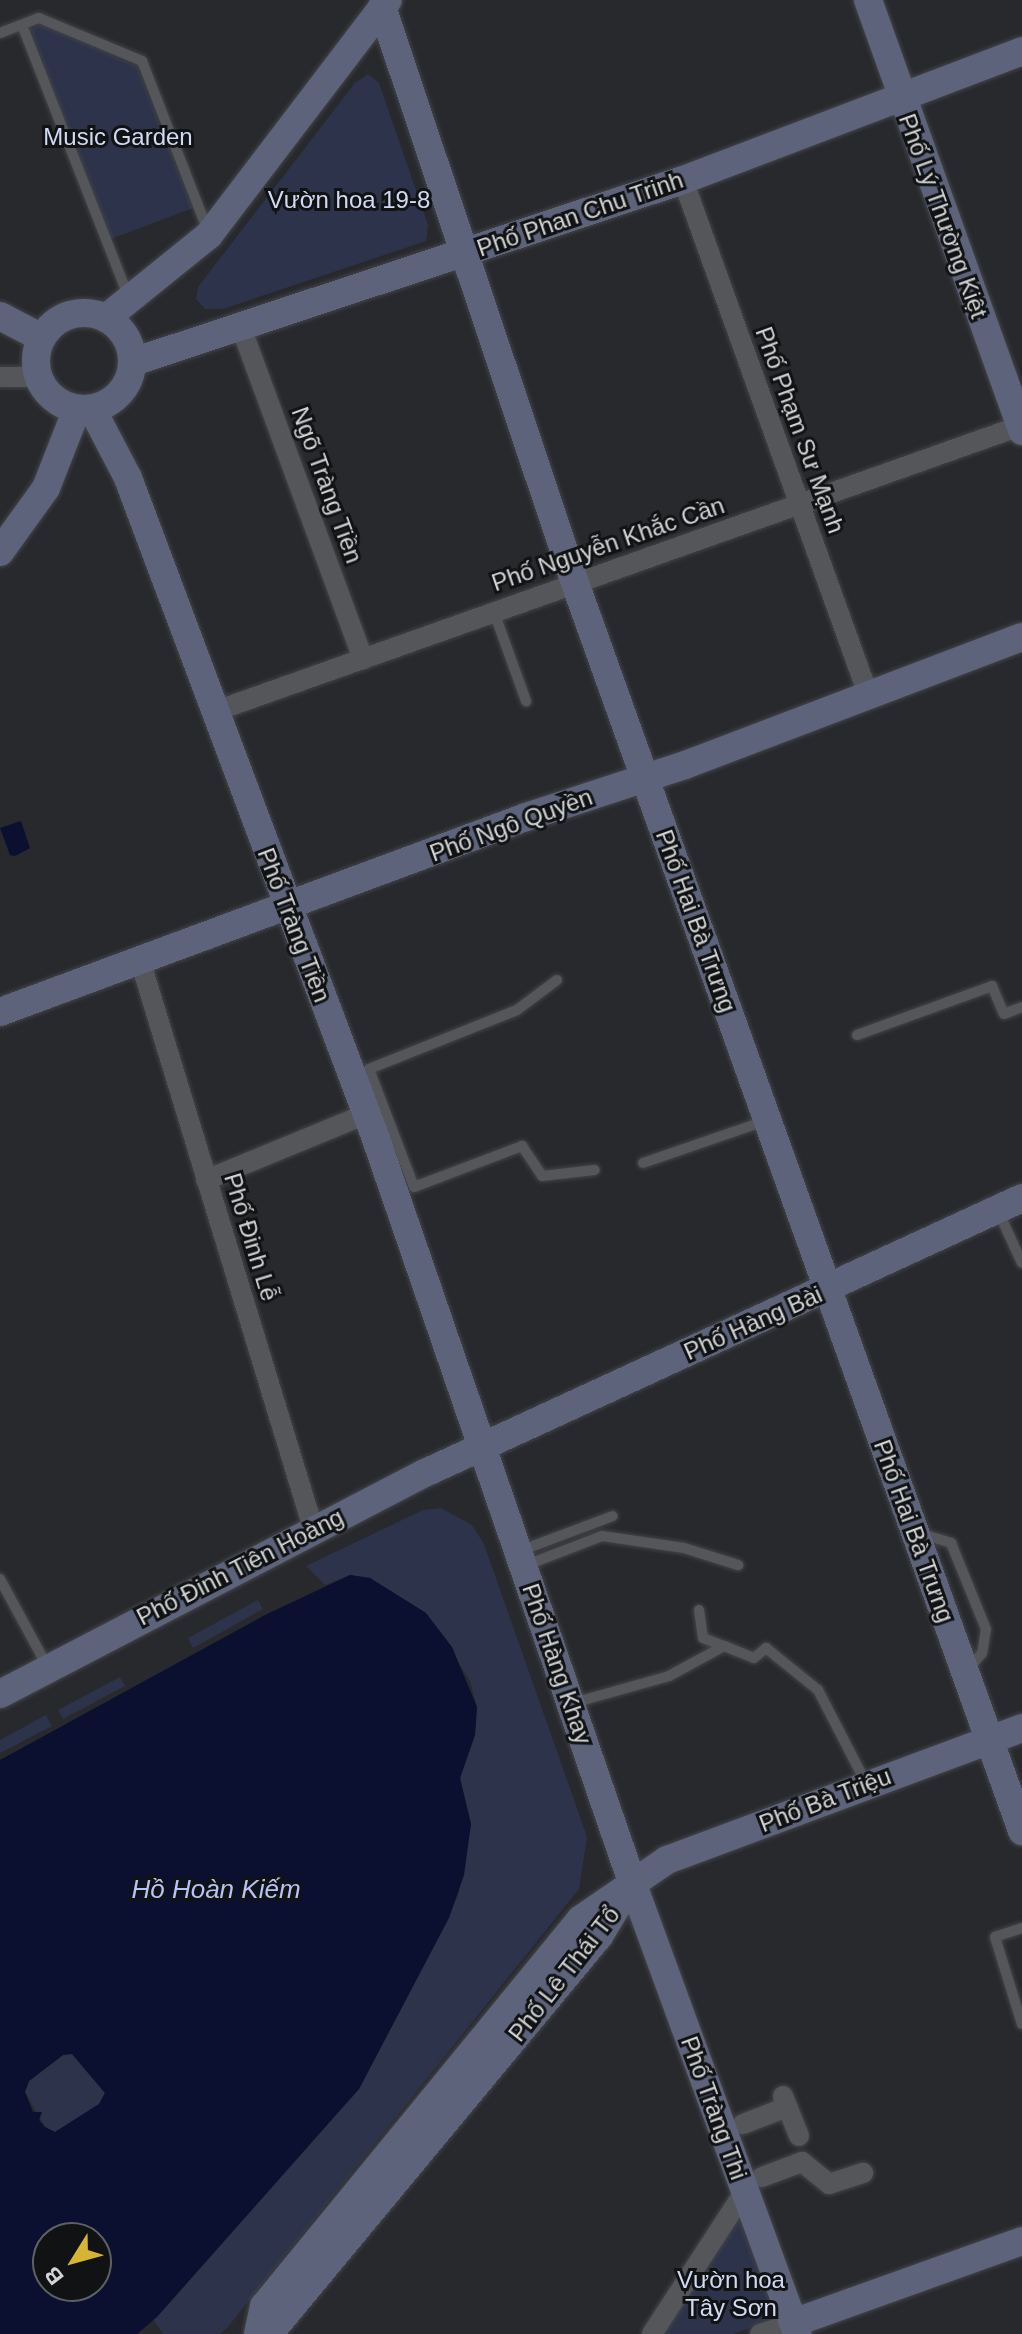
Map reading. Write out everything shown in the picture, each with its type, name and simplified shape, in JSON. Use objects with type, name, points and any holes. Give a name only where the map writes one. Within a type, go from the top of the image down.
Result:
[{"type":"main road","name":"Phố Lý Thường Kiệt","points":[[868,0],[900,97],[1021,428]]},
{"type":"main road","points":[[106,318],[209,235],[384,2]]},
{"type":"main road","name":"Phố Hai Bà Trưng","points":[[384,2],[462,255],[575,583],[1022,1831]]},
{"type":"main road","name":"Phố Phan Chu Trinh","points":[[133,362],[242,330],[683,180],[1022,51]]},
{"type":"main road","points":[[0,552],[46,488],[84,409],[120,394],[133,362],[123,332],[106,318],[74,313],[38,355]]},
{"type":"main road","points":[[0,316],[38,355],[51,396],[84,409]]},
{"type":"main road","points":[[0,332],[38,355]]},
{"type":"main road","name":"Phố Tràng Tiền","points":[[84,409],[128,478],[213,712],[366,1114],[483,1446]]},
{"type":"main road","name":"Phố Ngô Quyền","points":[[0,1012],[869,697],[1022,637]]},
{"type":"main road","name":"Phố Hàng Bài","points":[[483,1446],[1010,1204]]},
{"type":"main road","name":"Phố Đinh Tiên Hoàng","points":[[0,1694],[313,1528],[483,1446]]},
{"type":"main road","name":"Phố Hàng Khay","points":[[483,1446],[632,1882]]},
{"type":"main road","name":"Phố Bà Triệu","points":[[632,1882],[667,1860],[866,1783],[1022,1728]]},
{"type":"main road","name":"Phố Tràng Thi","points":[[632,1882],[754,2184],[795,2328]]},
{"type":"main road","name":"Phố Lê Thái Tổ","points":[[258,2334],[264,2306],[571,1931],[632,1882]]},
{"type":"main road","name":"Phố Lê Thái Tổ","points":[[269,2334],[599,1936],[632,1882]]},
{"type":"main road","points":[[795,2328],[1022,2241]]},
{"type":"street","name":"Phố Phạm Sư Mạnh","points":[[683,180],[869,697]]},
{"type":"street","name":"Ngõ Tràng Tiền","points":[[242,330],[363,659]]},
{"type":"street","points":[[0,377],[38,355]]},
{"type":"street","name":"Phố Nguyễn Khắc Cần","points":[[213,712],[1021,428]]},
{"type":"street","name":"Phố Đinh Lễ","points":[[140,960],[313,1528]]},
{"type":"street","points":[[206,1180],[366,1114]]},
{"type":"street","points":[[743,2124],[785,2101],[799,2136]]},
{"type":"street","points":[[652,2334],[754,2184],[802,2162],[829,2184],[863,2173]]},
{"type":"street","points":[[760,2334],[795,2328]]},
{"type":"lane","points":[[0,33],[39,18],[142,61],[209,235]]},
{"type":"lane","points":[[22,25],[130,301]]},
{"type":"lane","points":[[494,612],[526,701]]},
{"type":"lane","points":[[557,980],[517,1010],[369,1069],[414,1187],[522,1146],[542,1176],[595,1170]]},
{"type":"lane","points":[[857,1035],[992,986],[1004,1014],[1022,1007]]},
{"type":"lane","points":[[643,1163],[767,1120]]},
{"type":"lane","points":[[1010,1204],[1022,1263]]},
{"type":"lane","points":[[533,1546],[613,1516]]},
{"type":"lane","points":[[537,1561],[602,1536],[684,1548],[738,1565]]},
{"type":"lane","points":[[0,1579],[48,1668]]},
{"type":"lane","points":[[699,1610],[703,1638],[754,1658],[766,1648],[807,1677],[866,1783]]},
{"type":"lane","points":[[571,1704],[669,1676],[724,1646]]},
{"type":"lane","points":[[1022,1928],[995,1937],[1022,2024]]},
{"type":"green space","name":"Music Garden","points":[[42,24],[137,66],[193,208],[111,239],[29,30]]},
{"type":"green space","name":"Vườn hoa 19-8","points":[[368,74],[379,83],[428,225],[426,241],[223,309],[205,309],[196,299],[198,287],[355,83]]},
{"type":"green space","points":[[441,1508],[472,1525],[484,1544],[587,1837],[579,1889],[227,2328],[220,2334],[163,2334],[153,2319],[359,2089],[458,1896],[471,1824],[460,1778],[475,1735],[477,1707],[470,1681],[426,1613],[370,1578],[350,1575],[325,1585],[306,1566],[423,1510]]},
{"type":"green space","points":[[258,1600],[263,1609],[193,1648],[188,1638]]},
{"type":"green space","points":[[120,1677],[125,1686],[63,1719],[58,1710]]},
{"type":"green space","points":[[46,1715],[52,1726],[0,1753],[0,1740]]},
{"type":"green space","points":[[72,2054],[105,2093],[99,2104],[55,2132],[45,2127],[25,2092],[29,2081],[63,2055]]},
{"type":"green space","name":"Vườn hoa Tây Sơn","points":[[743,2209],[780,2317],[733,2334],[661,2334]]},
{"type":"water","points":[[21,821],[30,848],[15,856],[10,855],[0,828]]},
{"type":"water","name":"Hồ Hoàn Kiếm","points":[[350,1575],[370,1578],[426,1613],[452,1647],[477,1707],[475,1735],[460,1778],[471,1824],[464,1875],[449,1918],[359,2089],[157,2317],[137,2334],[0,2334],[0,1760],[265,1615]],"holes":[[[72,2054],[105,2093],[99,2104],[55,2132],[39,2120],[42,2112],[33,2112],[25,2092],[29,2081],[63,2055]]]}]
